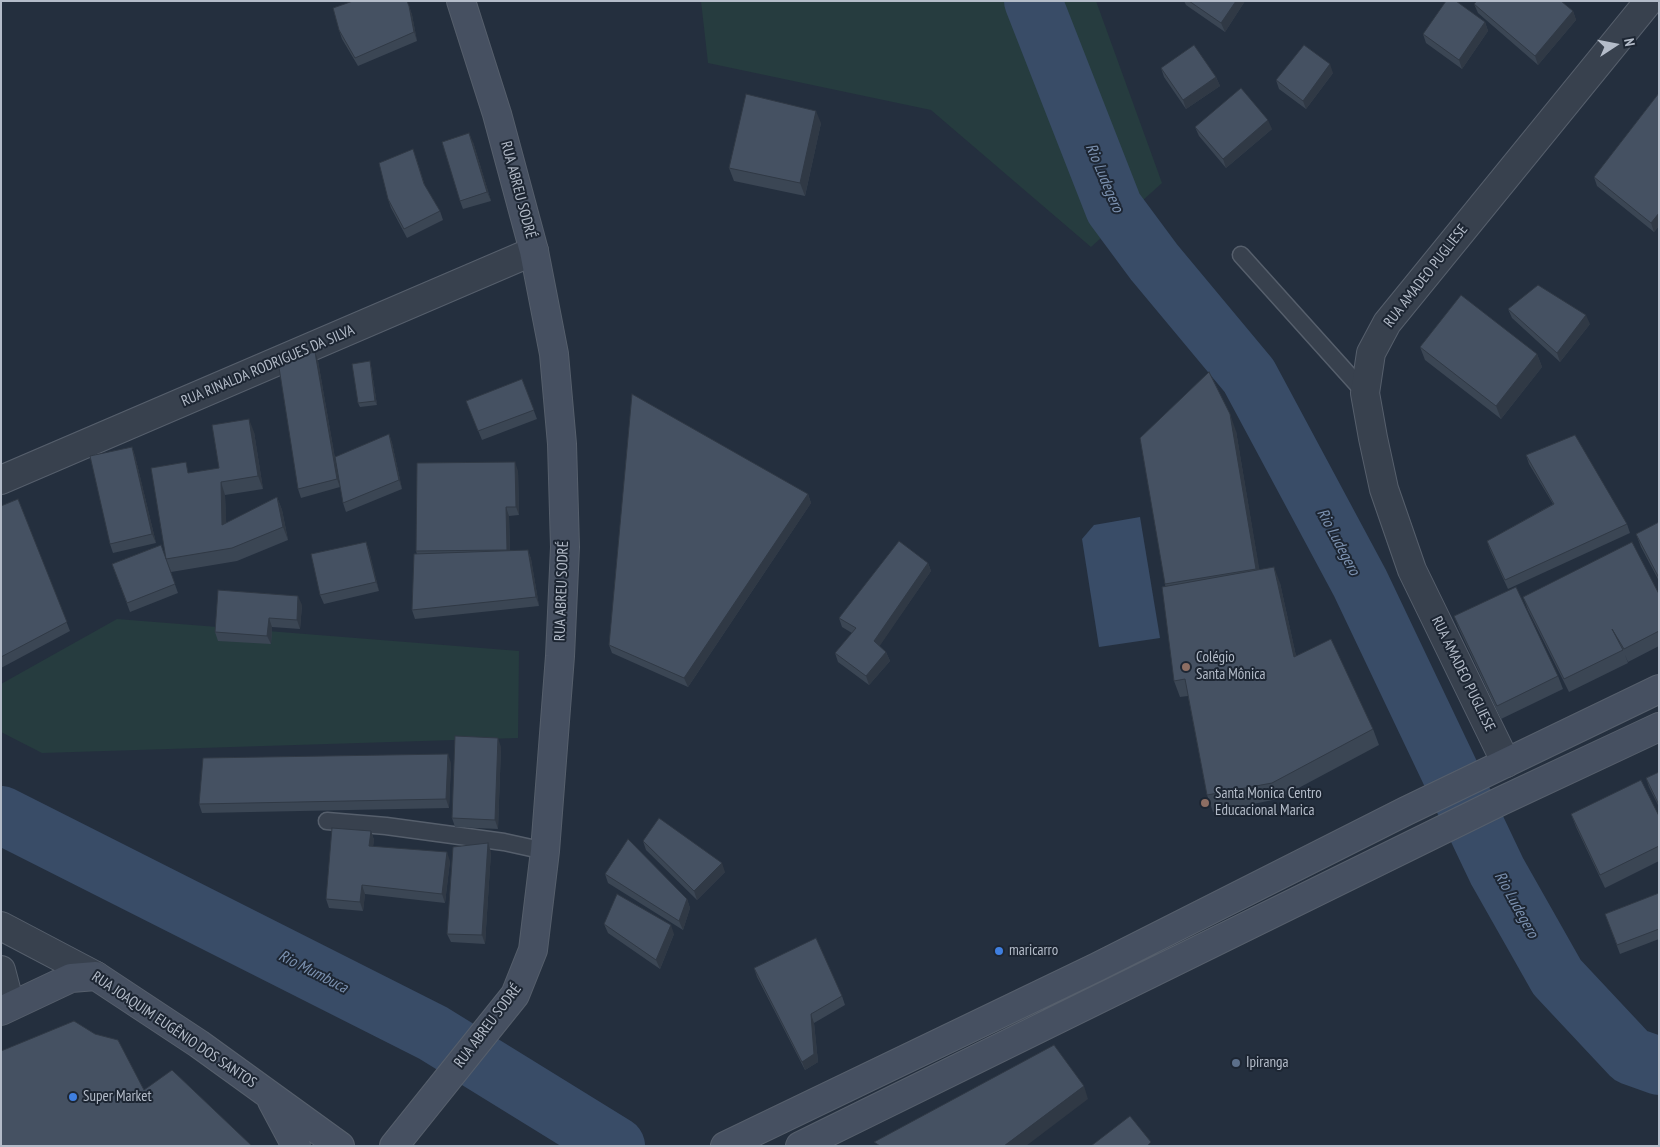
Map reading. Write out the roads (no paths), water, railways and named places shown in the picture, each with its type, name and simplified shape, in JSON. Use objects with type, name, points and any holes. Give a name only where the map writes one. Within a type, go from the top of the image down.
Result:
[{"type":"main road","name":"RUA ABREU SODRÉ","points":[[400,1139],[515,995],[533,950],[545,851],[560,656],[565,548],[562,444],[554,354],[534,252],[497,114],[461,1]]},
{"type":"main road","points":[[731,1143],[1088,972],[1406,811],[1659,689]]},
{"type":"main road","points":[[800,1146],[1501,802],[1659,727]]},
{"type":"main road","points":[[1,1010],[71,978],[96,976]]},
{"type":"main road","name":"RUA JOAQUIM EUGÊNIO DOS SANTOS","points":[[96,976],[199,1044],[340,1146]]},
{"type":"main road","points":[[270,1096],[296,1146]]},
{"type":"street","name":"RUA AMADEO PUGLIESE","points":[[1496,768],[1412,570],[1384,489],[1372,438],[1365,393],[1371,353],[1387,323],[1649,1]]},
{"type":"street","name":"RUA RINALDA RODRIGUES DA SILVA","points":[[1,480],[534,252]]},
{"type":"street","name":"RUA JOAQUIM EUGÊNIO DOS SANTOS","points":[[1,926],[96,976]]},
{"type":"street","points":[[1,970],[6,988],[1,1010]]},
{"type":"lane","points":[[1241,255],[1365,393]]},
{"type":"lane","points":[[327,821],[386,826],[504,842],[545,851]]},
{"type":"water","points":[[1140,517],[1160,638],[1099,647],[1082,539],[1094,525]]},
{"type":"waterway","name":"Rio Ludegero","points":[[1033,1],[1114,208],[1154,262],[1249,376],[1360,583],[1497,871],[1557,977],[1631,1056],[1659,1066]]},
{"type":"waterway","name":"Rio Mumbuca","points":[[1,815],[433,1033],[616,1146]]},
{"type":"place","name":"Colégio Santa Mônica","points":[[1186,667]]},
{"type":"place","name":"Santa Monica Centro Educacional Marica","points":[[1205,803]]},
{"type":"place","name":"maricarro","points":[[999,951]]},
{"type":"place","name":"Ipiranga","points":[[1236,1063]]},
{"type":"place","name":"Super Market","points":[[73,1097]]}]
